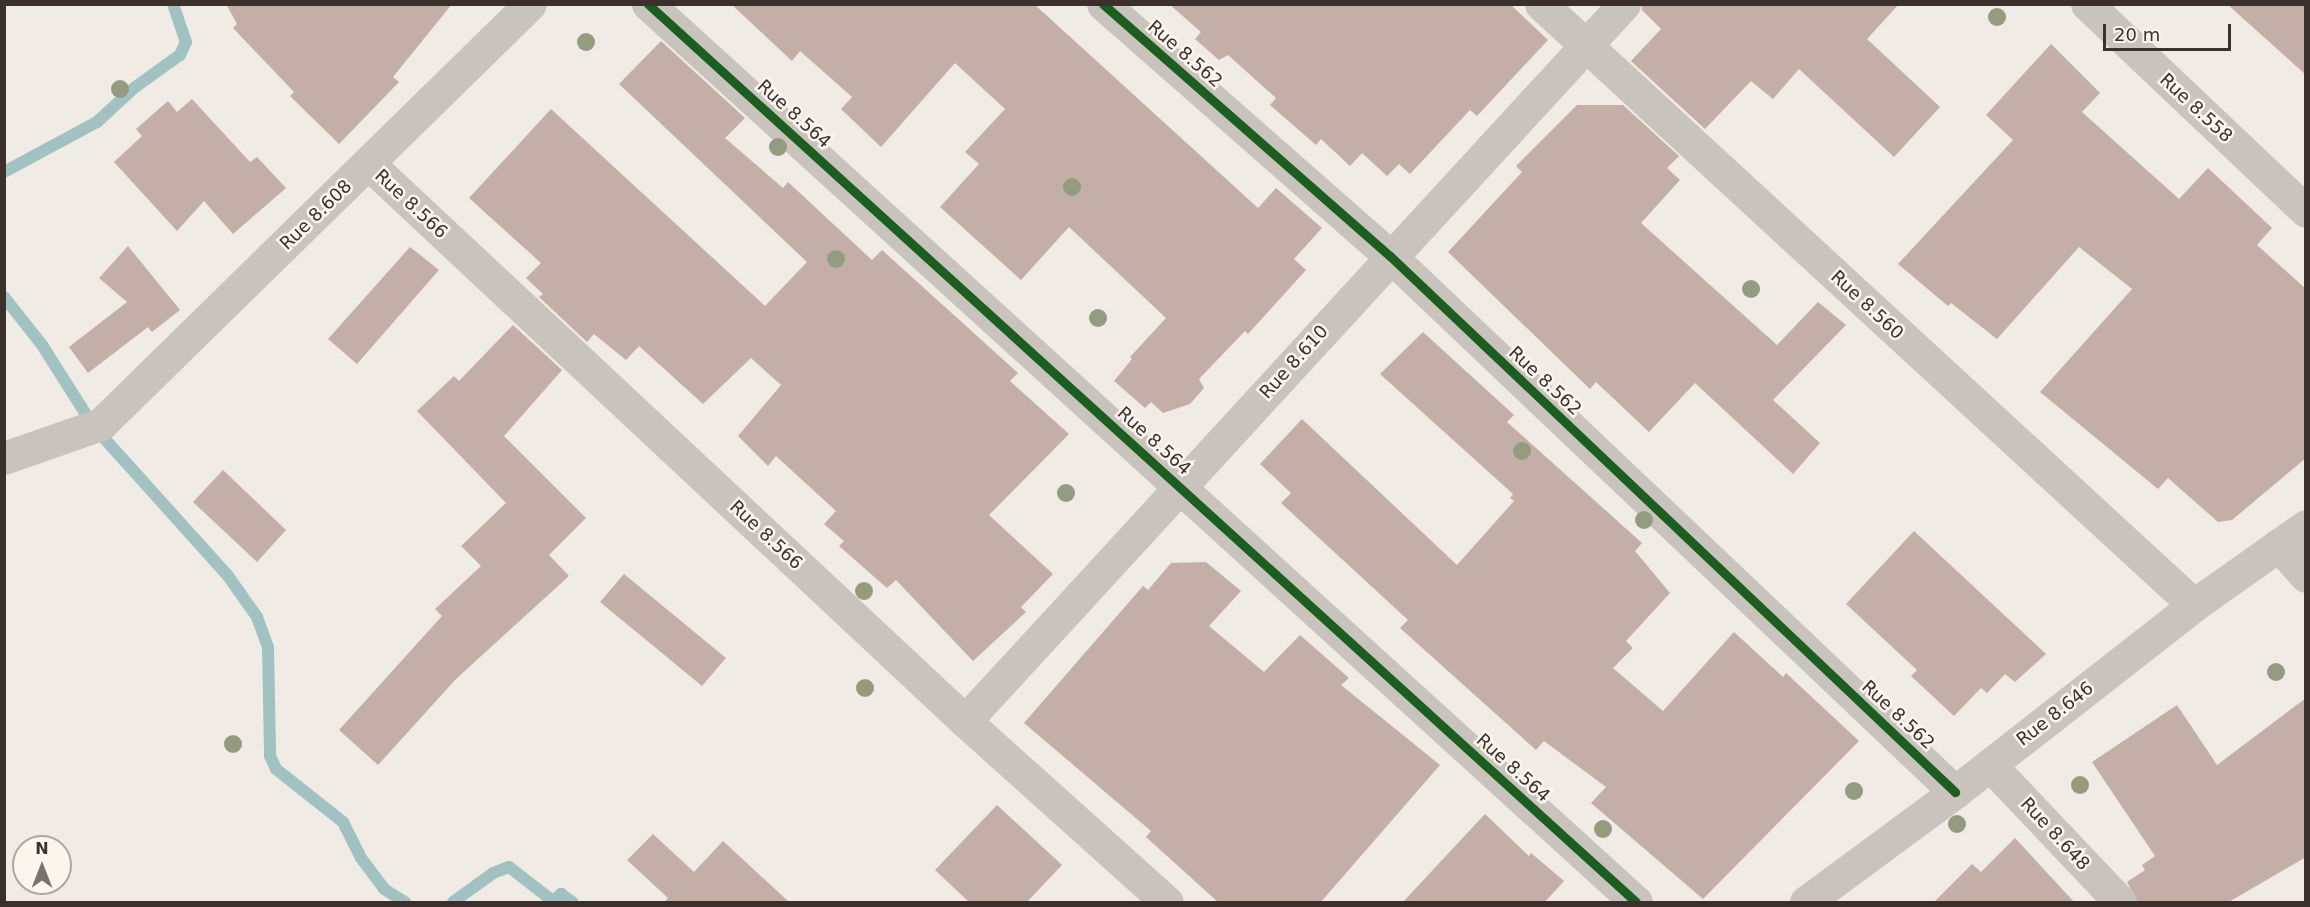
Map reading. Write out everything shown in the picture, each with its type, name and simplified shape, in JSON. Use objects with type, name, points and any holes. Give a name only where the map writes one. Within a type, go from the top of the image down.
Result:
[{"type":"street","name":"Rue 8.608","points":[[4,458],[92,428],[369,164],[530,4]]},
{"type":"street","name":"Rue 8.564","points":[[648,4],[1636,903]]},
{"type":"street","name":"Rue 8.562","points":[[1103,4],[1390,256],[1955,792]]},
{"type":"street","name":"Rue 8.560","points":[[1540,4],[2194,605]]},
{"type":"street","name":"Rue 8.610","points":[[965,721],[1624,4]]},
{"type":"street","name":"Rue 8.558","points":[[2087,4],[2306,211]]},
{"type":"street","name":"Rue 8.566","points":[[369,164],[965,721],[1167,903]]},
{"type":"street","name":"Rue 8.646","points":[[1806,903],[1955,792],[2194,605],[2306,526]]},
{"type":"street","points":[[2278,545],[2306,576]]},
{"type":"street","name":"Rue 8.648","points":[[1990,765],[2120,903]]},
{"type":"building","points":[[226,4],[452,4],[393,77],[399,82],[339,144],[290,96],[294,92],[233,28],[237,24]]},
{"type":"building","points":[[731,4],[1034,4],[1258,208],[1276,188],[1322,228],[1294,259],[1306,270],[1248,334],[1245,331],[1199,379],[1204,388],[1190,404],[1163,413],[1151,402],[1145,408],[1114,381],[1132,359],[1130,357],[1166,318],[1069,227],[1021,280],[940,207],[979,164],[965,152],[1005,109],[955,63],[881,147],[841,109],[852,97],[800,51],[792,61]]},
{"type":"building","points":[[1169,4],[1510,4],[1548,40],[1477,116],[1470,110],[1410,174],[1399,164],[1387,176],[1362,153],[1350,166],[1321,139],[1316,145],[1270,105],[1276,98],[1228,55],[1219,60],[1195,39],[1201,32]]},
{"type":"building","points":[[1642,4],[1899,4],[1867,39],[1940,107],[1894,157],[1799,69],[1773,99],[1751,81],[1705,129],[1631,61],[1661,29],[1642,10]]},
{"type":"building","points":[[2227,4],[2306,4],[2306,75]]},
{"type":"building","points":[[661,41],[745,118],[725,138],[783,188],[788,182],[872,260],[882,250],[1018,373],[1010,381],[1069,434],[989,515],[1053,574],[1021,607],[1026,612],[973,661],[896,580],[887,588],[839,546],[844,541],[824,524],[836,511],[776,456],[768,466],[738,436],[781,385],[751,358],[703,404],[639,346],[626,360],[594,334],[587,342],[539,297],[543,294],[526,278],[541,263],[469,198],[551,109],[765,306],[807,262],[619,84]]},
{"type":"building","points":[[2051,44],[2100,93],[2082,112],[2179,199],[2208,168],[2272,228],[2257,245],[2306,289],[2306,458],[2232,520],[2218,522],[2168,478],[2158,489],[2040,392],[2132,289],[2079,247],[1997,339],[1951,303],[1948,306],[1898,264],[2013,140],[1986,115]]},
{"type":"building","points":[[192,99],[250,162],[257,157],[286,188],[233,234],[204,201],[177,231],[114,162],[142,136],[136,129],[168,101],[177,112]]},
{"type":"building","points":[[1577,105],[1623,105],[1679,156],[1667,168],[1680,180],[1641,223],[1777,345],[1818,302],[1846,325],[1773,400],[1820,443],[1793,474],[1695,383],[1649,432],[1596,382],[1590,389],[1448,252],[1522,172],[1516,166]]},
{"type":"building","points":[[128,246],[180,310],[152,332],[148,327],[88,373],[69,347],[127,302],[99,278]]},
{"type":"building","points":[[410,247],[439,270],[357,364],[328,339]]},
{"type":"building","points":[[513,325],[562,370],[504,436],[586,518],[549,555],[569,576],[456,679],[378,765],[339,730],[442,616],[435,609],[481,566],[461,546],[506,503],[417,411],[454,376],[459,381]]},
{"type":"building","points":[[1423,332],[1514,415],[1507,422],[1642,543],[1635,551],[1670,593],[1626,641],[1633,648],[1613,668],[1663,711],[1734,632],[1783,677],[1786,673],[1859,741],[1703,899],[1591,803],[1606,787],[1544,741],[1536,750],[1400,628],[1408,620],[1281,503],[1291,493],[1260,464],[1302,419],[1457,565],[1514,501],[1510,498],[1513,494],[1380,374]]},
{"type":"building","points":[[223,470],[286,530],[257,562],[193,502]]},
{"type":"building","points":[[1914,531],[2046,654],[2015,682],[2005,674],[1987,693],[1981,688],[1954,716],[1911,676],[1917,670],[1846,604]]},
{"type":"building","points":[[1206,562],[1241,591],[1209,626],[1264,672],[1300,635],[1349,678],[1341,685],[1440,765],[1320,903],[1219,903],[1146,837],[1151,831],[1024,723],[1143,586],[1148,590],[1171,563]]},
{"type":"building","points":[[624,574],[726,658],[702,686],[600,602]]},
{"type":"building","points":[[2306,698],[2306,857],[2227,903],[2138,903],[2127,882],[2145,870],[2142,865],[2155,856],[2092,762],[2177,705],[2217,765]]},
{"type":"building","points":[[997,805],[1062,865],[1026,903],[970,903],[935,870]]},
{"type":"building","points":[[1485,814],[1529,856],[1531,853],[1564,881],[1544,903],[1402,903]]},
{"type":"building","points":[[653,834],[694,872],[723,841],[790,903],[664,903],[668,898],[627,860]]},
{"type":"building","points":[[2015,838],[2075,903],[1933,903],[1972,864],[1981,872]]},
{"type":"waterway","points":[[4,172],[97,122],[134,88],[180,55],[186,42],[173,4]]},
{"type":"waterway","points":[[4,297],[42,345],[94,427],[228,576],[257,617],[268,647],[270,756],[276,769],[343,822],[361,858],[384,889],[405,902]]},
{"type":"waterway","points":[[453,902],[493,873],[509,867],[553,901],[561,894],[572,902]]},
{"type":"cycle path","points":[[648,4],[1636,902]]},
{"type":"cycle path","points":[[1103,4],[1390,256],[1955,792]]}]
